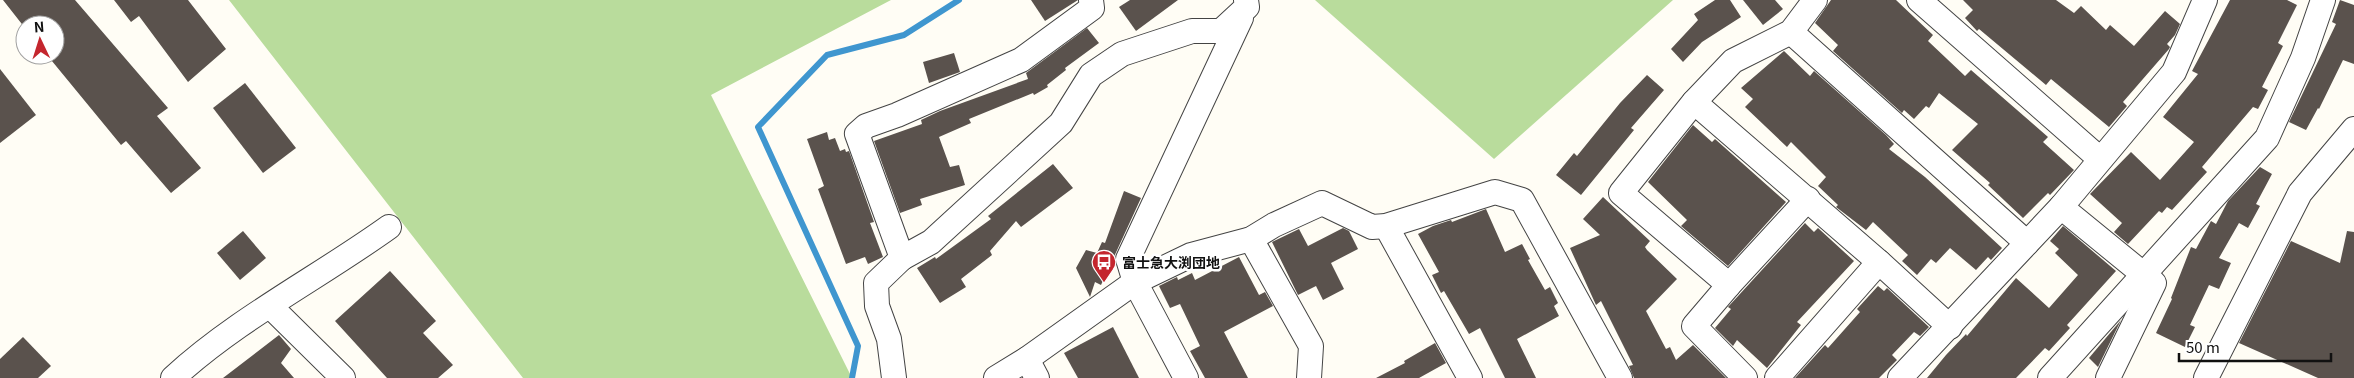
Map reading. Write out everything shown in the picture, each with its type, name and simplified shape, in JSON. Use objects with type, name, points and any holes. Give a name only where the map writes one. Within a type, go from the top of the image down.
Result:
[{"type":"street","points":[[902,258],[856,134],[866,126],[912,109],[1021,60],[1092,8],[1092,0]]},
{"type":"street","points":[[1728,285],[1621,193],[1694,102],[1733,61],[1791,32],[1815,0]]},
{"type":"street","points":[[1919,0],[2100,159]]},
{"type":"street","points":[[1900,378],[2061,207],[2174,72],[2205,0]]},
{"type":"street","points":[[2050,378],[2267,138],[2303,58],[2323,0]]},
{"type":"street","points":[[894,378],[889,339],[877,306],[876,284],[902,258],[931,242],[1062,123],[1091,75],[1122,54],[1192,30],[1221,31],[1249,2]]},
{"type":"street","points":[[1186,378],[1135,282],[1128,259],[1249,2]]},
{"type":"street","points":[[1791,32],[2027,243]]},
{"type":"street","points":[[1694,102],[1808,199],[1950,326]]},
{"type":"street","points":[[2206,378],[2300,193],[2354,129]]},
{"type":"street","points":[[996,378],[1032,368],[1135,282],[1191,255],[1251,239],[1274,225],[1322,203],[1372,227],[1386,226],[1495,192],[1522,200],[1620,378]]},
{"type":"street","points":[[1745,378],[1694,326],[1728,285],[1808,199]]},
{"type":"street","points":[[2061,207],[2154,283],[2108,378]]},
{"type":"street","points":[[1386,226],[1470,378]]},
{"type":"street","points":[[173,378],[191,361],[270,306],[342,261],[390,227]]},
{"type":"street","points":[[1251,239],[1311,346],[1310,378]]},
{"type":"street","points":[[1777,378],[1879,262]]},
{"type":"street","points":[[270,306],[343,378]]},
{"type":"green space","points":[[229,0],[891,0],[711,95],[852,378],[523,378]]},
{"type":"green space","points":[[1315,0],[1673,0],[1494,159]]},
{"type":"building","points":[[3,0],[75,0],[168,108],[157,116],[201,168],[171,193],[126,141],[121,145],[55,65],[65,65],[65,15],[15,15]]},
{"type":"building","points":[[114,0],[188,0],[226,49],[188,82],[139,16],[131,22]]},
{"type":"building","points":[[1031,0],[1078,0],[1045,21]]},
{"type":"building","points":[[1130,0],[1178,0],[1136,31],[1119,7]]},
{"type":"building","points":[[1715,0],[1730,0],[1741,17],[1702,42],[1683,62],[1671,49],[1698,20],[1694,14]]},
{"type":"building","points":[[1743,0],[1775,0],[1783,9],[1763,25]]},
{"type":"building","points":[[1831,0],[1896,0],[1933,35],[1928,41],[1965,76],[1971,70],[2048,137],[2043,142],[2074,170],[2050,195],[2048,193],[2023,218],[1988,185],[1990,183],[1952,150],[1978,124],[1939,93],[1929,108],[1926,106],[1914,119],[1904,110],[1902,113],[1833,51],[1838,45],[1815,23]]},
{"type":"building","points":[[1963,0],[2056,0],[2074,13],[2081,6],[2106,30],[2110,25],[2134,46],[2165,11],[2180,24],[2175,35],[2167,44],[2170,47],[2169,49],[2123,102],[2127,106],[2109,127],[2051,79],[2046,85],[1979,29],[1977,31],[1965,18],[1973,10]]},
{"type":"building","points":[[2230,0],[2287,0],[2297,5],[2278,43],[2283,46],[2262,87],[2268,90],[2258,109],[2253,107],[2202,167],[2207,172],[2172,210],[2167,207],[2162,213],[2159,211],[2128,244],[2114,232],[2122,223],[2090,194],[2131,152],[2160,180],[2194,142],[2163,117],[2198,74],[2192,71]]},
{"type":"building","points":[[2340,0],[2354,5],[2354,64],[2343,60],[2319,109],[2306,130],[2289,122],[2336,24],[2332,22]]},
{"type":"building","points":[[1087,28],[1099,43],[1065,68],[1066,70],[1047,85],[1048,87],[1034,95],[1033,93],[969,119],[971,123],[939,137],[950,167],[959,165],[965,185],[920,199],[922,205],[900,213],[874,141],[922,124],[921,120],[940,111],[1028,79],[1026,73]]},
{"type":"building","points":[[1784,51],[1810,76],[1814,71],[1886,135],[1894,144],[1889,149],[1925,177],[2002,248],[1991,260],[1988,257],[1976,270],[1950,248],[1936,263],[1931,259],[1917,275],[1902,261],[1908,255],[1873,222],[1866,230],[1836,207],[1838,205],[1818,186],[1826,177],[1791,142],[1787,147],[1745,107],[1753,99],[1741,88]]},
{"type":"building","points":[[954,53],[960,72],[929,83],[923,62]]},
{"type":"building","points":[[0,69],[36,115],[0,143]]},
{"type":"building","points":[[1647,75],[1664,90],[1631,128],[1634,130],[1581,195],[1556,175],[1574,153],[1577,156],[1620,103]]},
{"type":"building","points":[[245,83],[296,148],[263,173],[213,108]]},
{"type":"building","points":[[1693,125],[1712,142],[1715,139],[1786,202],[1728,266],[1681,226],[1687,220],[1648,182]]},
{"type":"building","points":[[827,132],[829,140],[835,138],[840,151],[845,149],[846,152],[849,151],[874,222],[870,223],[883,257],[868,264],[865,257],[846,264],[818,189],[824,186],[807,139]]},
{"type":"building","points":[[1053,164],[1073,188],[1021,227],[1016,221],[990,251],[992,255],[961,279],[966,287],[940,303],[917,268],[935,257],[936,259],[991,219],[988,216]]},
{"type":"building","points":[[2260,167],[2272,174],[2256,204],[2260,206],[2248,228],[2239,223],[2219,258],[2231,263],[2219,289],[2209,285],[2190,325],[2195,327],[2185,347],[2156,333],[2172,299],[2191,247],[2196,249],[2211,221],[2216,224],[2228,201]]},
{"type":"building","points":[[1124,191],[1141,198],[1101,285],[1095,282],[1090,297],[1076,268],[1086,250],[1097,253],[1102,242],[1105,243]]},
{"type":"building","points":[[1603,197],[1650,241],[1645,247],[1647,250],[1677,279],[1646,311],[1666,349],[1670,347],[1676,360],[1693,345],[1726,378],[1634,378],[1629,366],[1633,365],[1601,301],[1596,305],[1570,248],[1600,235],[1583,219]]},
{"type":"building","points":[[1486,209],[1505,252],[1522,244],[1530,259],[1528,260],[1545,290],[1550,287],[1558,303],[1554,306],[1559,316],[1517,339],[1536,378],[1505,378],[1480,328],[1469,334],[1444,291],[1441,293],[1432,275],[1439,272],[1418,234],[1433,226],[1451,220],[1452,222]]},
{"type":"building","points":[[1805,223],[1814,232],[1818,228],[1854,261],[1797,322],[1801,325],[1767,368],[1737,340],[1733,346],[1715,328],[1731,309],[1728,307]]},
{"type":"building","points":[[2063,226],[2116,271],[2067,325],[2070,328],[2049,351],[2045,348],[2016,378],[1927,378],[1966,334],[1967,336],[2016,278],[2049,308],[2078,275],[2055,253],[2059,249],[2050,241]]},
{"type":"building","points":[[1343,228],[1349,231],[1358,249],[1331,263],[1344,289],[1323,300],[1316,286],[1298,295],[1272,242],[1299,229],[1308,246]]},
{"type":"building","points":[[243,231],[266,258],[240,280],[217,253]]},
{"type":"building","points":[[2347,231],[2354,232],[2354,378],[2318,378],[2239,343],[2291,241],[2340,263]]},
{"type":"building","points":[[1239,257],[1259,295],[1265,292],[1273,306],[1224,332],[1248,378],[1205,378],[1190,351],[1200,346],[1180,304],[1170,308],[1159,286],[1177,277],[1178,280],[1192,273],[1195,280]]},
{"type":"building","points":[[390,271],[436,321],[423,333],[453,365],[438,378],[387,378],[335,321]]},
{"type":"building","points":[[1878,286],[1884,291],[1887,288],[1929,327],[1920,336],[1914,332],[1892,355],[1897,360],[1879,378],[1795,378],[1825,345],[1828,348],[1860,312],[1857,309]]},
{"type":"building","points":[[2121,320],[2098,367],[2089,358]]},
{"type":"building","points":[[1113,327],[1139,378],[1078,378],[1064,353]]},
{"type":"building","points":[[279,335],[291,349],[281,363],[294,378],[223,378]]},
{"type":"building","points":[[23,337],[51,366],[38,378],[0,378],[0,359]]},
{"type":"building","points":[[1435,343],[1446,363],[1419,378],[1376,378],[1405,363],[1404,361]]},
{"type":"waterway","points":[[852,378],[858,346],[758,127],[827,55],[904,35],[959,0]]},
{"type":"place","name":"富士急大渕団地","points":[[1104,283]]}]
